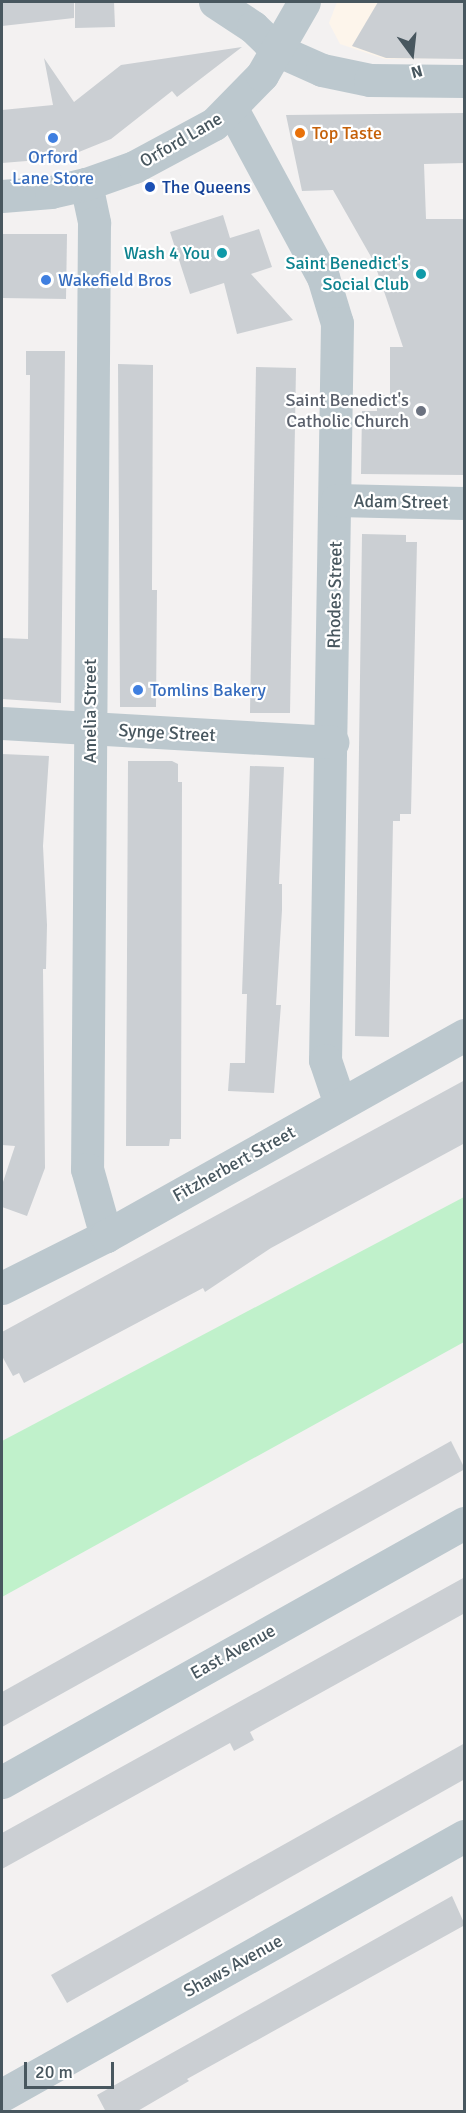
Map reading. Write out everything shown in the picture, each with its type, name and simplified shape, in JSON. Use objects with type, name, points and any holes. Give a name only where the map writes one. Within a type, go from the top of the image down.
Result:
[{"type":"street","points":[[215,2],[253,27],[277,50],[322,70],[370,80],[465,81]]},
{"type":"street","name":"Orford Lane","points":[[2,196],[51,192],[86,184],[163,153],[232,109],[277,50],[304,2]]},
{"type":"street","name":"Rhodes Street","points":[[232,109],[333,301],[339,346],[325,1060],[340,1104]]},
{"type":"street","name":"Amelia Street","points":[[86,184],[94,223],[87,1168],[106,1236]]},
{"type":"street","name":"Adam Street","points":[[337,500],[465,503]]},
{"type":"street","name":"Synge Street","points":[[2,723],[332,742]]},
{"type":"street","name":"Fitzherbert Street","points":[[2,1288],[106,1236],[465,1035]]},
{"type":"street","name":"East Avenue","points":[[2,1782],[465,1523]]},
{"type":"street","name":"Shaws Avenue","points":[[2,2095],[465,1836]]},
{"type":"shaded area","points":[[337,2],[464,2],[464,58],[385,59],[340,44],[329,23]]},
{"type":"green space","points":[[464,1197],[464,1342],[2,1597],[2,1441]]},
{"type":"building","points":[[2,2],[74,2],[74,18],[2,26]]},
{"type":"building","points":[[75,2],[114,2],[115,27],[75,28]]},
{"type":"building","points":[[378,2],[465,2],[465,59],[386,58],[352,46]]},
{"type":"building","points":[[242,47],[177,97],[172,91],[111,139],[64,158],[2,163],[2,110],[53,105],[44,58],[74,102],[121,65]]},
{"type":"building","points":[[465,113],[465,163],[424,164],[426,219],[465,219],[465,475],[361,474],[362,411],[377,411],[377,395],[390,395],[390,347],[403,347],[374,262],[333,190],[302,191],[286,115]]},
{"type":"building","name":"Wash 4 You","points":[[223,215],[230,238],[259,229],[272,267],[251,274],[293,320],[237,334],[224,283],[190,294],[170,232]]},
{"type":"building","name":"Wakefield Bros","points":[[2,234],[67,234],[66,299],[2,298]]},
{"type":"building","points":[[26,351],[65,351],[61,703],[2,699],[2,638],[28,639],[30,375],[26,375]]},
{"type":"building","points":[[118,364],[153,365],[152,590],[157,590],[156,707],[120,707]]},
{"type":"building","points":[[256,367],[296,368],[290,713],[250,713]]},
{"type":"building","points":[[362,534],[406,535],[406,542],[417,542],[411,814],[400,814],[400,821],[393,821],[389,1037],[355,1036]]},
{"type":"building","points":[[2,754],[49,756],[43,846],[47,925],[46,969],[43,969],[45,1168],[27,1216],[2,1207],[2,1185],[15,1146],[2,1145]]},
{"type":"building","points":[[128,761],[172,761],[178,764],[178,782],[182,782],[181,1139],[170,1139],[169,1146],[126,1146]]},
{"type":"building","points":[[250,766],[284,767],[279,884],[282,884],[282,910],[276,1005],[281,1005],[274,1093],[228,1091],[230,1063],[245,1063],[247,994],[242,994]]},
{"type":"building","points":[[465,1080],[465,1143],[271,1248],[205,1292],[203,1288],[24,1383],[19,1373],[13,1376],[2,1356],[2,1332]]},
{"type":"building","points":[[451,1441],[465,1469],[2,1727],[2,1692]]},
{"type":"building","points":[[465,1577],[465,1613],[250,1732],[254,1740],[234,1751],[230,1743],[2,1869],[2,1833]]},
{"type":"building","points":[[465,1743],[465,1779],[67,2003],[51,1975]]},
{"type":"building","points":[[452,1896],[465,1925],[187,2079],[189,2081],[136,2112],[106,2112],[97,2095]]},
{"type":"place","name":"Top Taste","points":[[300,133]]},
{"type":"place","name":"Orford Lane Store","points":[[53,138]]},
{"type":"place","name":"The Queens","points":[[150,187]]},
{"type":"place","name":"Wash 4 You","points":[[222,253]]},
{"type":"place","name":"Saint Benedict's Social Club","points":[[421,274]]},
{"type":"place","name":"Wakefield Bros","points":[[46,280]]},
{"type":"place","name":"Saint Benedict's Catholic Church","points":[[421,411]]},
{"type":"place","name":"Tomlins Bakery","points":[[138,690]]}]
